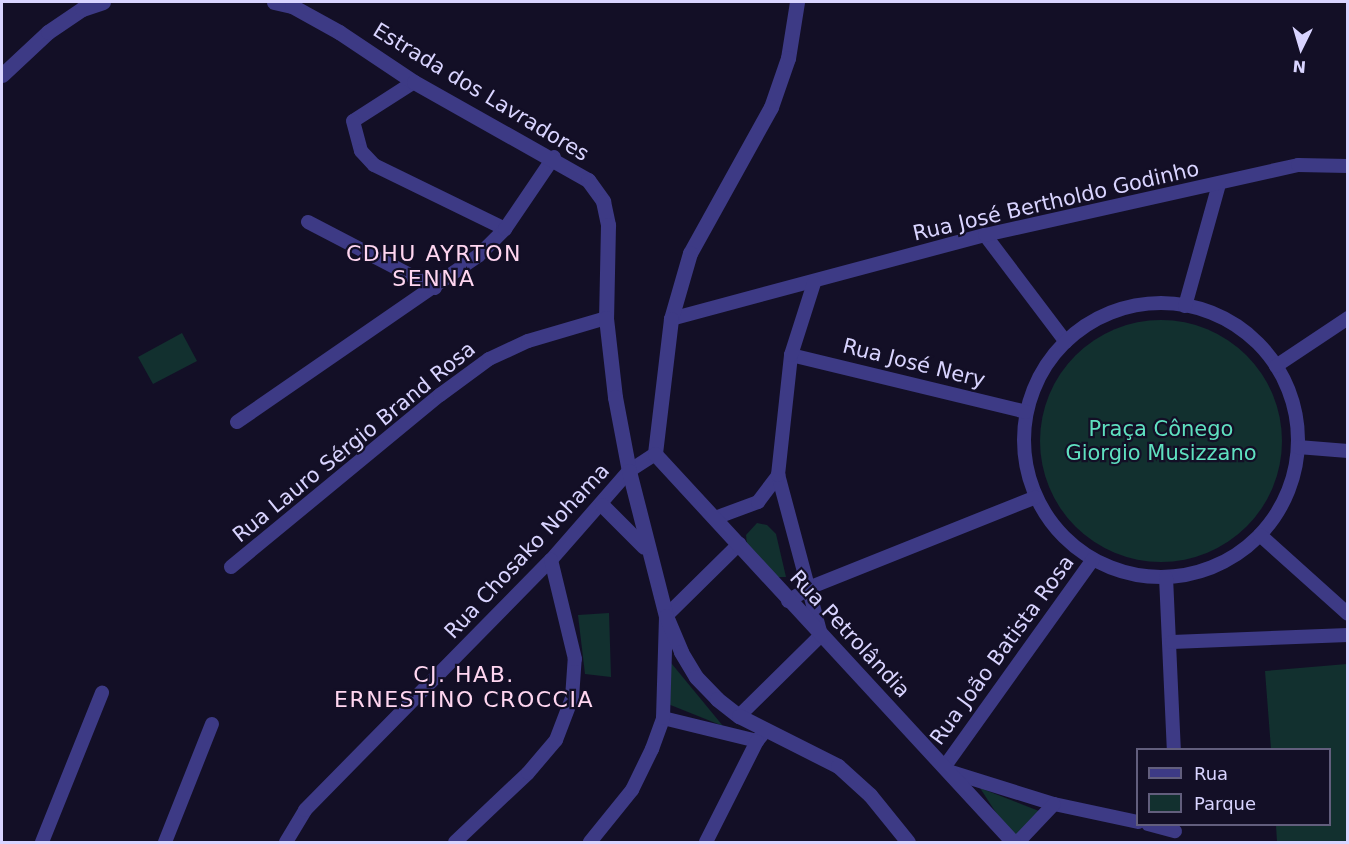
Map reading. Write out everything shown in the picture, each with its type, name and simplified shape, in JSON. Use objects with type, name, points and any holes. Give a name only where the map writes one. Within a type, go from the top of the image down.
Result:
[{"type":"street","points":[[2,75],[48,32],[82,9],[103,2]]},
{"type":"street","name":"Estrada dos Lavradores","points":[[274,2],[292,6],[339,32],[414,82],[554,158],[588,180],[603,201],[608,225],[606,318],[615,397],[629,471],[666,616],[696,677],[761,736],[838,766],[870,795],[908,843]]},
{"type":"street","points":[[655,454],[671,319],[690,253],[771,107],[788,58],[797,2]]},
{"type":"street","points":[[414,82],[353,121],[361,152],[374,165],[505,229]]},
{"type":"street","points":[[237,422],[435,288],[478,256],[505,229],[554,158]]},
{"type":"street","name":"Rua José Bertholdo Godinho","points":[[671,319],[814,283],[984,235],[1298,165],[1347,166]]},
{"type":"street","points":[[1185,306],[1219,184]]},
{"type":"street","points":[[308,222],[435,288]]},
{"type":"street","points":[[984,235],[1066,342]]},
{"type":"street","points":[[739,716],[821,635],[811,588],[778,476],[791,355],[814,283]]},
{"type":"street","points":[[1185,306],[1224,319],[1244,332],[1276,366],[1293,405],[1298,447],[1290,488],[1260,535],[1214,566],[1166,577],[1116,570],[1093,559],[1059,532],[1036,497],[1024,447],[1026,412],[1041,374],[1066,342],[1096,320],[1130,307],[1185,306]]},
{"type":"street","name":"Rua Lauro Sérgio Brand Rosa","points":[[231,567],[489,359],[528,341],[606,318]]},
{"type":"street","points":[[1276,366],[1347,318]]},
{"type":"street","name":"Rua José Nery","points":[[791,355],[1026,412]]},
{"type":"street","points":[[1298,447],[1347,451]]},
{"type":"street","name":"Rua Chosako Nohama","points":[[286,843],[305,810],[551,560],[602,505],[629,471],[655,454]]},
{"type":"street","name":"Rua Petrolândia","points":[[655,454],[739,544],[788,601],[1016,843]]},
{"type":"street","points":[[715,518],[758,502],[778,476]]},
{"type":"street","points":[[788,601],[811,588],[1036,497]]},
{"type":"street","points":[[602,505],[649,552]]},
{"type":"street","points":[[1260,535],[1347,614]]},
{"type":"street","points":[[590,843],[632,790],[663,718],[666,616],[739,544]]},
{"type":"street","name":"Rua João Batista Rosa","points":[[948,769],[1093,559]]},
{"type":"street","points":[[455,843],[528,773],[556,740],[572,698],[575,658],[551,560]]},
{"type":"street","points":[[1166,577],[1172,642],[1174,748]]},
{"type":"street","points":[[1172,642],[1347,635]]},
{"type":"street","points":[[42,843],[102,693]]},
{"type":"street","points":[[663,718],[761,736],[706,843]]},
{"type":"street","points":[[165,843],[212,724]]},
{"type":"street","points":[[948,769],[1054,804],[1136,822]]},
{"type":"street","points":[[1016,843],[1054,804]]},
{"type":"street","points":[[1151,826],[1175,833]]},
{"type":"green space","name":"Praça Cônego Giorgio Musizzano","points":[[1161,320],[1185,322],[1207,329],[1228,340],[1247,355],[1262,374],[1273,395],[1280,417],[1282,441],[1280,465],[1273,487],[1262,508],[1247,527],[1228,542],[1207,553],[1185,560],[1161,562],[1137,560],[1115,553],[1094,542],[1075,527],[1060,508],[1049,487],[1042,465],[1040,441],[1042,417],[1049,395],[1060,374],[1075,355],[1094,340],[1115,329],[1137,322]]},
{"type":"green space","points":[[182,333],[197,361],[153,384],[138,357]]},
{"type":"green space","points":[[757,523],[767,525],[776,534],[786,577],[771,577],[747,545],[746,535]]},
{"type":"green space","points":[[609,613],[611,677],[585,674],[578,615]]},
{"type":"green space","points":[[667,658],[723,726],[668,704]]},
{"type":"green space","points":[[1347,664],[1347,842],[1277,842],[1276,826],[1331,826],[1331,748],[1271,748],[1265,671]]},
{"type":"green space","points":[[980,788],[1044,813],[1015,842]]},
{"type":"district","name":"CDHU AYRTON SENNA","points":[[434,266]]},
{"type":"district","name":"CJ. HAB. ERNESTINO CROCCIA","points":[[464,686]]}]
